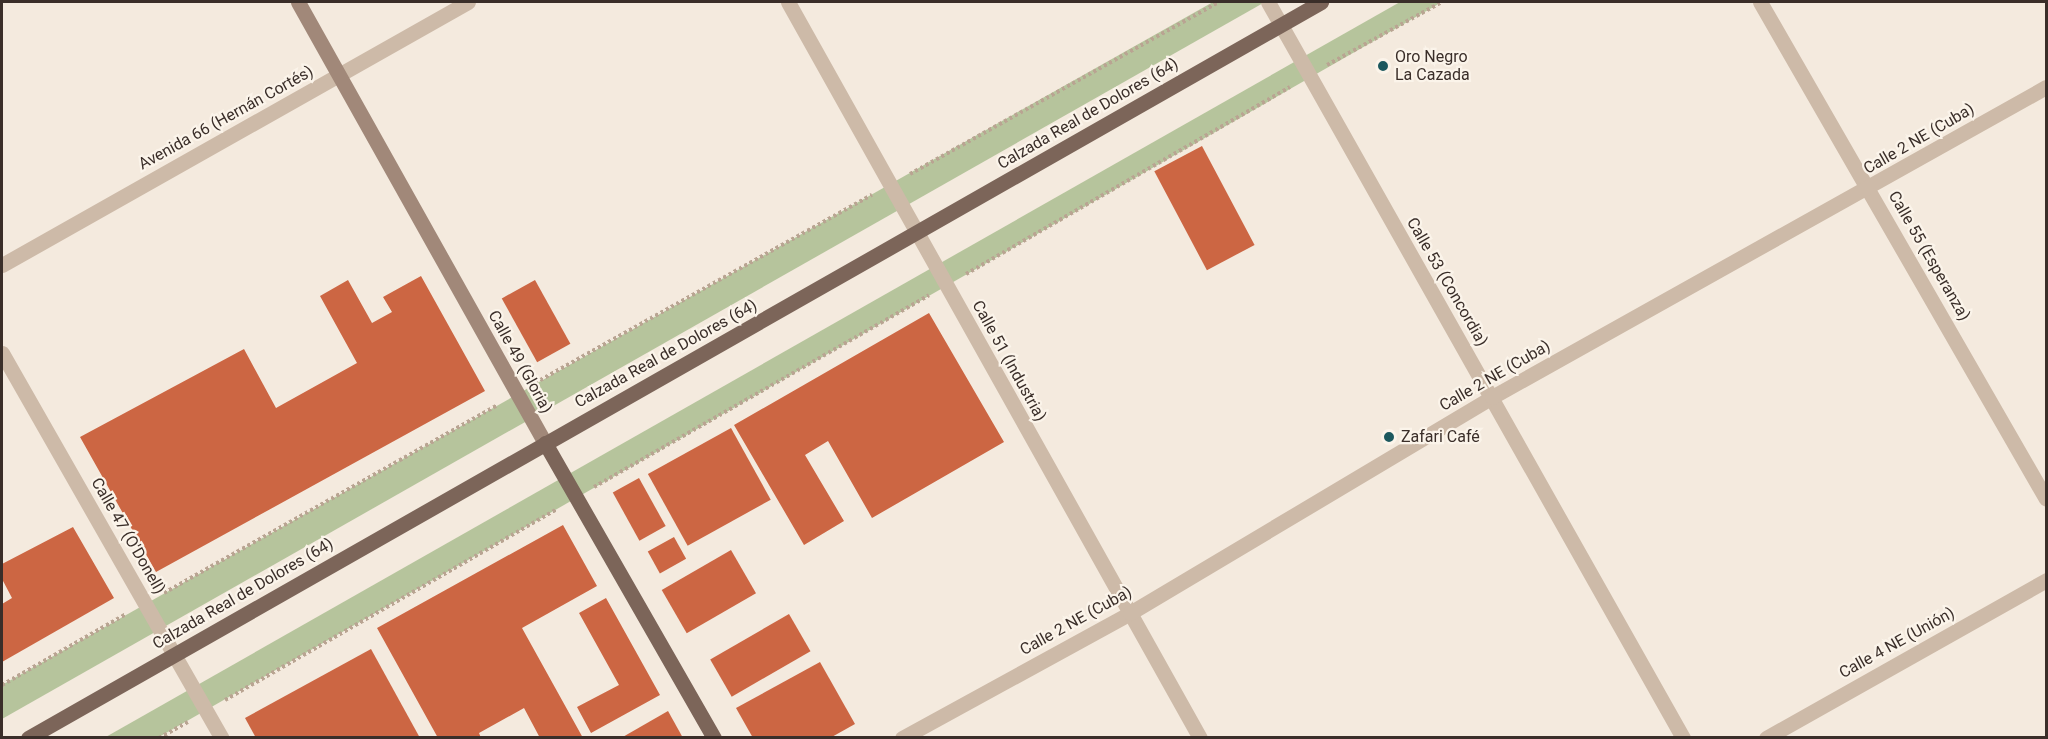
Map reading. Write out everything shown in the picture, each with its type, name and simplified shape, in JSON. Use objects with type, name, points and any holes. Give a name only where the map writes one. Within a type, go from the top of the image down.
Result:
[{"type":"main road","name":"Calzada Real de Dolores (64)","points":[[28,738],[1321,2]]},
{"type":"main road","name":"Calle 49 (Gloria)","points":[[545,443],[714,738]]},
{"type":"street","name":"Calle 49 (Gloria)","points":[[298,2],[545,443]]},
{"type":"street","name":"Avenida 66 (Hernán Cortés)","points":[[2,265],[468,2]]},
{"type":"street","name":"Calle 51 (Industria)","points":[[788,2],[1200,738]]},
{"type":"street","name":"Calle 53 (Concordia)","points":[[1268,2],[1683,738]]},
{"type":"street","name":"Calle 55 (Esperanza)","points":[[1760,2],[2046,498]]},
{"type":"street","name":"Calle 2 NE (Cuba)","points":[[902,738],[1130,613],[1492,398],[2046,87]]},
{"type":"street","name":"Calle 47 (O'Donell)","points":[[2,353],[222,738]]},
{"type":"street","name":"Calle 4 NE (Unión)","points":[[1766,738],[2046,580]]},
{"type":"path","points":[[2,685],[517,393],[1219,2]]},
{"type":"path","points":[[159,738],[1309,75],[1442,2]]},
{"type":"green space","points":[[1213,2],[1265,2],[2,719],[2,685]]},
{"type":"green space","points":[[1400,2],[1442,2],[159,737],[104,738]]},
{"type":"building","points":[[1202,146],[1255,245],[1207,270],[1154,171]]},
{"type":"building","points":[[421,276],[485,391],[156,572],[80,437],[244,349],[276,408],[357,363],[320,296],[348,280],[372,323],[392,312],[383,297]]},
{"type":"building","points":[[535,280],[570,344],[537,362],[502,298]]},
{"type":"building","points":[[929,313],[1004,442],[872,518],[828,441],[805,455],[844,521],[804,545],[734,425]]},
{"type":"building","points":[[731,428],[771,500],[688,546],[648,474]]},
{"type":"building","points":[[639,478],[666,526],[639,541],[613,493]]},
{"type":"building","points":[[563,525],[597,586],[522,628],[583,738],[540,738],[524,708],[479,733],[481,738],[438,738],[377,628]]},
{"type":"building","points":[[73,527],[114,598],[2,662],[2,604],[12,598],[2,579],[2,564]]},
{"type":"building","points":[[674,537],[686,559],[660,573],[648,552]]},
{"type":"building","points":[[731,550],[756,593],[687,633],[662,590]]},
{"type":"building","points":[[606,598],[660,695],[591,733],[577,707],[619,685],[579,613]]},
{"type":"building","points":[[789,614],[810,651],[732,697],[710,660]]},
{"type":"building","points":[[371,649],[420,738],[256,738],[245,718]]},
{"type":"building","points":[[820,662],[855,724],[830,738],[753,738],[736,708]]},
{"type":"building","points":[[668,711],[683,738],[621,738]]},
{"type":"place","name":"Oro Negro La Cazada","points":[[1383,66]]},
{"type":"place","name":"Zafari Café","points":[[1389,437]]}]
